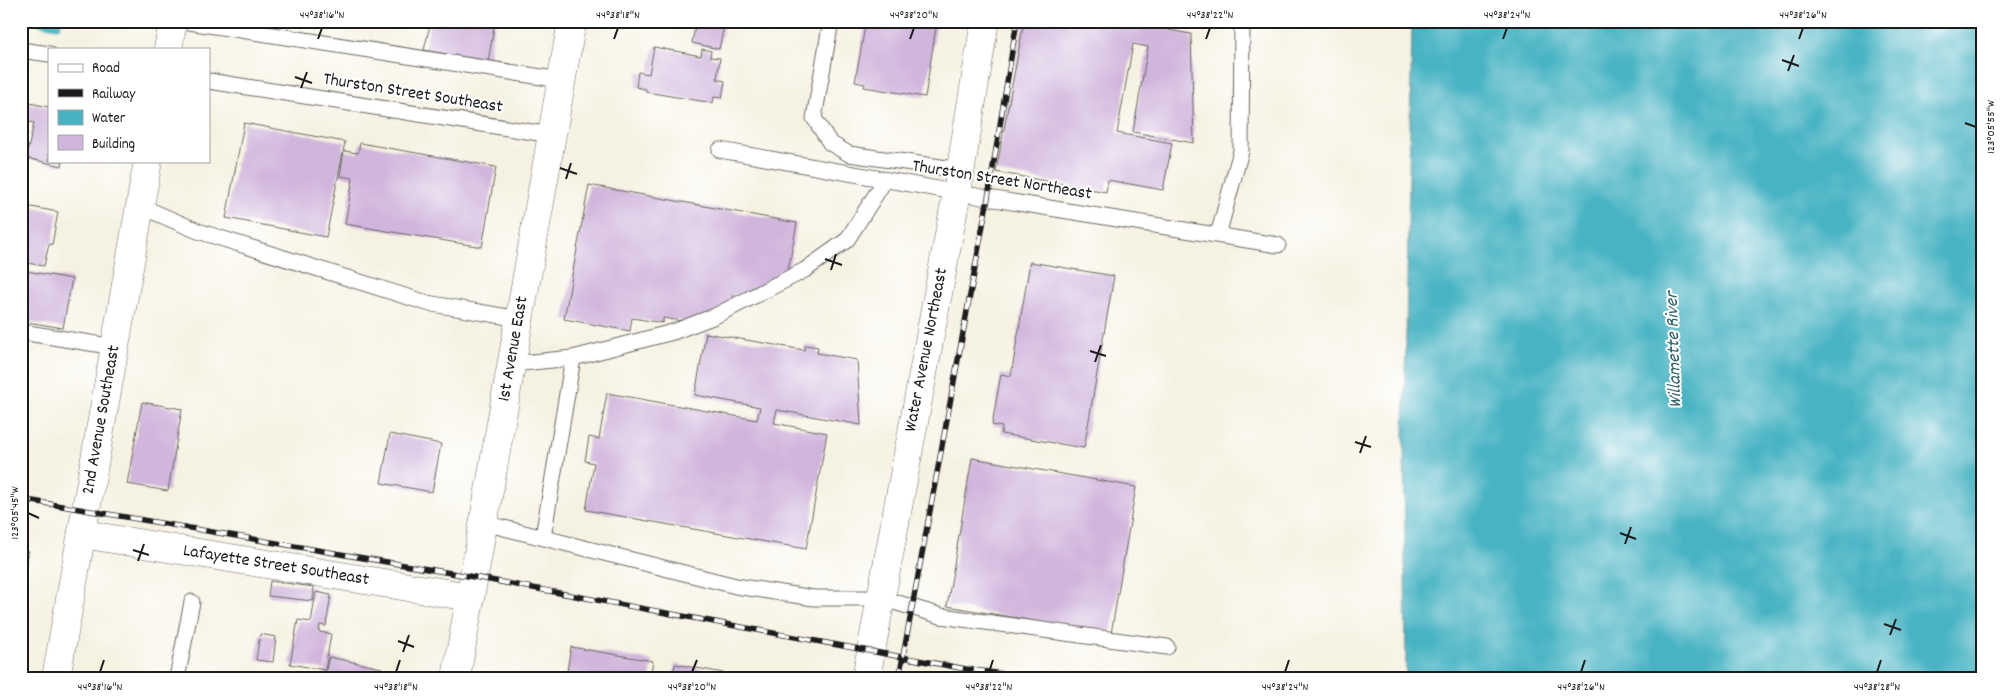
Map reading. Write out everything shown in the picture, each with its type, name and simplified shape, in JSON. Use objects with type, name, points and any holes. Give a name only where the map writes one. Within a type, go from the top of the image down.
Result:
[{"type":"main road","points":[[168,48],[173,21]]},
{"type":"main road","name":"1st Avenue East","points":[[456,678],[572,21]]},
{"type":"main road","name":"Water Avenue Northeast","points":[[866,678],[959,181],[985,21]]},
{"type":"main road","name":"2nd Avenue Southeast","points":[[56,678],[148,162]]},
{"type":"main road","name":"Lafayette Street Southeast","points":[[82,534],[470,597]]},
{"type":"lane","name":"Thurston Street Southeast","points":[[183,21],[561,80]]},
{"type":"lane","points":[[831,21],[814,118],[830,143],[849,154],[959,181]]},
{"type":"lane","points":[[1218,235],[1241,151],[1242,21]]},
{"type":"lane","points":[[21,50],[48,54]]},
{"type":"lane","name":"Thurston Street Southeast","points":[[210,81],[551,136]]},
{"type":"lane","name":"Thurston Street Northeast","points":[[720,150],[885,180],[959,181],[1218,235],[1278,245]]},
{"type":"lane","points":[[511,364],[573,358],[673,332],[715,316],[805,270],[848,240],[885,180]]},
{"type":"lane","points":[[140,206],[198,232],[427,304],[519,318]]},
{"type":"lane","points":[[21,332],[115,347]]},
{"type":"lane","points":[[543,537],[573,358]]},
{"type":"lane","points":[[484,522],[736,586],[814,598],[881,598],[941,616],[1167,647]]},
{"type":"lane","points":[[177,678],[192,602]]},
{"type":"water","name":"Willamette River","points":[[1412,21],[1980,21],[1983,125],[1983,678],[1406,678],[1404,437]]},
{"type":"building","points":[[431,21],[495,21],[488,62],[424,50]]},
{"type":"building","points":[[696,21],[729,21],[728,26],[724,25],[719,49],[692,43]]},
{"type":"building","points":[[866,21],[937,21],[925,97],[864,87],[865,84],[855,82]]},
{"type":"building","points":[[1024,21],[1170,21],[1168,30],[1191,34],[1194,143],[1133,132],[1148,47],[1133,44],[1117,133],[1172,143],[1163,190],[1108,180],[1106,192],[996,172]]},
{"type":"building","points":[[654,47],[701,56],[702,49],[711,51],[710,57],[720,58],[717,79],[725,81],[722,98],[714,97],[713,103],[646,92],[646,89],[636,87],[638,72],[649,74]]},
{"type":"building","points":[[30,103],[48,107],[48,162],[63,162],[62,166],[26,158],[34,123],[26,121]]},
{"type":"building","points":[[244,123],[345,142],[326,237],[226,218]]},
{"type":"building","points":[[360,143],[496,167],[482,247],[345,224],[353,178],[340,176],[344,151],[358,153]]},
{"type":"building","points":[[589,185],[797,223],[788,271],[749,297],[733,294],[731,306],[689,322],[663,318],[663,323],[632,318],[630,331],[564,319]]},
{"type":"building","points":[[21,205],[58,212],[52,245],[49,244],[44,266],[21,262]]},
{"type":"building","points":[[1030,262],[1114,276],[1084,448],[1001,434],[1002,427],[992,425],[1001,374],[1011,376]]},
{"type":"building","points":[[21,270],[72,279],[63,328],[21,321]]},
{"type":"building","points":[[706,333],[804,350],[805,345],[818,347],[817,353],[857,360],[861,425],[777,410],[774,423],[827,433],[806,549],[586,510],[594,463],[585,461],[589,437],[599,439],[607,393],[757,420],[760,407],[695,395]]},
{"type":"building","points":[[142,402],[182,409],[168,491],[127,484]]},
{"type":"building","points":[[390,434],[441,444],[432,492],[381,483]]},
{"type":"building","points":[[972,458],[1136,487],[1111,634],[947,606]]},
{"type":"building","points":[[21,549],[29,551],[22,585],[21,585]]},
{"type":"building","points":[[270,581],[314,587],[313,601],[268,596]]},
{"type":"building","points":[[316,592],[331,595],[326,626],[320,625],[319,632],[331,634],[325,670],[290,664],[298,620],[311,622]]},
{"type":"building","points":[[260,634],[276,637],[273,662],[256,660]]},
{"type":"building","points":[[571,647],[653,661],[650,678],[566,678]]},
{"type":"building","points":[[329,657],[382,668],[380,678],[324,678]]},
{"type":"building","points":[[675,664],[745,677],[673,678]]},
{"type":"waterway","points":[[40,21],[57,24]]},
{"type":"railway","points":[[899,678],[988,198],[1017,21]]},
{"type":"railway","points":[[21,499],[474,577],[966,669],[1033,678]]}]
